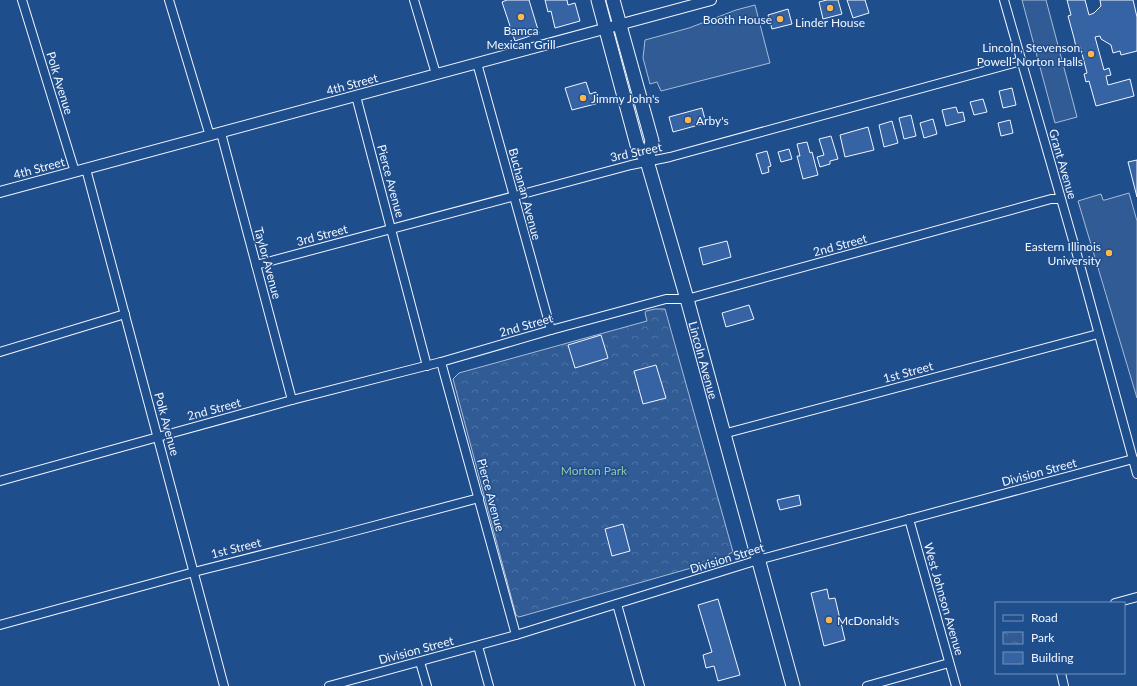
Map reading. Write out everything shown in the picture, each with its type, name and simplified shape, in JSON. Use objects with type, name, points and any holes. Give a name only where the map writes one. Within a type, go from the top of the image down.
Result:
[{"type":"main road","name":"Lincoln Avenue","points":[[598,0],[638,145],[647,161],[687,299],[793,686]]},
{"type":"main road","points":[[613,0],[652,141],[647,161]]},
{"type":"street","name":"Polk Avenue","points":[[22,0],[75,172]]},
{"type":"street","points":[[169,0],[210,136]]},
{"type":"street","points":[[414,0],[436,74]]},
{"type":"street","name":"4th Street","points":[[0,192],[711,0]]},
{"type":"street","name":"Grant Avenue","points":[[1004,0],[1137,474]]},
{"type":"street","name":"3rd Street","points":[[256,265],[647,161],[670,157],[1021,61]]},
{"type":"street","name":"Buchanan Avenue","points":[[477,63],[551,330]]},
{"type":"street","name":"Pierce Avenue","points":[[356,96],[427,366]]},
{"type":"street","name":"Taylor Avenue","points":[[221,133],[292,400]]},
{"type":"street","name":"Polk Avenue","points":[[86,169],[224,686]]},
{"type":"street","name":"2nd Street","points":[[0,482],[158,436],[427,366],[666,299],[687,299],[1051,199],[1060,199]]},
{"type":"street","points":[[0,352],[125,314]]},
{"type":"street","name":"1st Street","points":[[723,434],[1098,334]]},
{"type":"street","name":"Pierce Avenue","points":[[441,362],[516,635]]},
{"type":"street","name":"Division Street","points":[[329,686],[516,635],[758,560],[1133,459]]},
{"type":"street","name":"1st Street","points":[[0,624],[479,498]]},
{"type":"street","name":"West Johnson Avenue","points":[[909,519],[956,686]]},
{"type":"street","points":[[1119,602],[1137,597]]},
{"type":"street","points":[[617,604],[640,686]]},
{"type":"street","points":[[478,646],[489,686]]},
{"type":"street","points":[[420,662],[427,686]]},
{"type":"street","points":[[867,686],[949,663]]},
{"type":"street","points":[[1061,674],[1064,686]]},
{"type":"shaded area","points":[[1022,0],[1046,0],[1077,117],[1055,123]]},
{"type":"shaded area","points":[[755,5],[770,63],[661,91],[657,82],[650,84],[643,58],[645,40],[689,28],[736,10]]},
{"type":"shaded area","points":[[1129,193],[1137,221],[1137,398],[1078,201],[1101,194],[1103,200],[1105,200]]},
{"type":"green space","name":"Morton Park","points":[[665,309],[733,552],[723,559],[519,617],[516,615],[453,379],[459,373],[647,321],[646,311]]},
{"type":"building","name":"Bamca Mexican Grill","points":[[507,0],[529,0],[539,33],[515,41],[502,2]]},
{"type":"building","points":[[545,0],[567,0],[568,5],[575,3],[580,21],[555,28],[551,11],[548,12]]},
{"type":"building","name":"Linder House","points":[[838,0],[842,14],[823,19],[819,2]]},
{"type":"building","points":[[847,0],[865,0],[869,13],[853,18]]},
{"type":"building","name":"Lincoln, Stevenson, Powell-Norton Halls","points":[[1067,0],[1085,0],[1089,15],[1094,13],[1101,6],[1100,0],[1133,0],[1137,17],[1137,51],[1121,55],[1120,51],[1113,53],[1111,45],[1101,39],[1100,36],[1095,37],[1104,70],[1109,68],[1111,75],[1106,76],[1108,85],[1130,79],[1134,96],[1096,106],[1089,81],[1086,82],[1084,74],[1087,73],[1080,46],[1076,47],[1068,16],[1071,15]]},
{"type":"building","name":"Booth House","points":[[788,9],[792,24],[772,29],[768,15]]},
{"type":"building","name":"Jimmy John's","points":[[586,82],[590,94],[596,92],[599,103],[572,110],[565,88]]},
{"type":"building","points":[[1012,88],[1016,105],[1003,108],[999,91]]},
{"type":"building","points":[[983,99],[987,112],[974,115],[970,102]]},
{"type":"building","points":[[956,107],[958,113],[963,112],[965,121],[946,126],[942,110]]},
{"type":"building","name":"Arby's","points":[[702,108],[706,123],[673,132],[669,117]]},
{"type":"building","points":[[911,115],[916,136],[904,139],[899,118]]},
{"type":"building","points":[[933,119],[937,134],[924,138],[920,123]]},
{"type":"building","points":[[1010,120],[1013,133],[1001,136],[998,123]]},
{"type":"building","points":[[892,121],[898,143],[884,147],[879,125]]},
{"type":"building","points":[[868,127],[874,150],[845,157],[840,135]]},
{"type":"building","points":[[831,136],[838,159],[830,161],[830,164],[820,167],[817,157],[824,155],[819,139]]},
{"type":"building","points":[[807,142],[810,153],[812,152],[818,175],[803,179],[797,156],[800,156],[797,144]]},
{"type":"building","points":[[789,149],[792,159],[781,162],[778,152]]},
{"type":"building","points":[[767,151],[771,166],[768,167],[769,172],[762,174],[756,154]]},
{"type":"building","points":[[1137,160],[1137,197],[1128,162]]},
{"type":"building","points":[[727,241],[731,257],[703,265],[699,248]]},
{"type":"building","points":[[749,305],[754,319],[726,327],[722,313]]},
{"type":"building","points":[[601,335],[608,358],[575,368],[568,345]]},
{"type":"building","points":[[656,365],[666,398],[643,404],[634,371]]},
{"type":"building","points":[[799,495],[801,505],[780,510],[777,500]]},
{"type":"building","points":[[623,524],[630,551],[612,556],[605,529]]},
{"type":"building","name":"McDonald's","points":[[827,589],[829,599],[835,598],[845,640],[824,646],[811,593]]},
{"type":"building","points":[[718,599],[740,675],[718,681],[714,666],[706,668],[703,655],[712,652],[698,605]]},
{"type":"place","name":"Linder House","points":[[830,8]]},
{"type":"place","name":"Bamca Mexican Grill","points":[[521,17]]},
{"type":"place","name":"Booth House","points":[[780,19]]},
{"type":"place","name":"Lincoln, Stevenson, Powell-Norton Halls","points":[[1091,54]]},
{"type":"place","name":"Jimmy John's","points":[[583,98]]},
{"type":"place","name":"Arby's","points":[[688,120]]},
{"type":"place","name":"Eastern Illinois University","points":[[1109,253]]},
{"type":"place","name":"McDonald's","points":[[829,620]]}]
